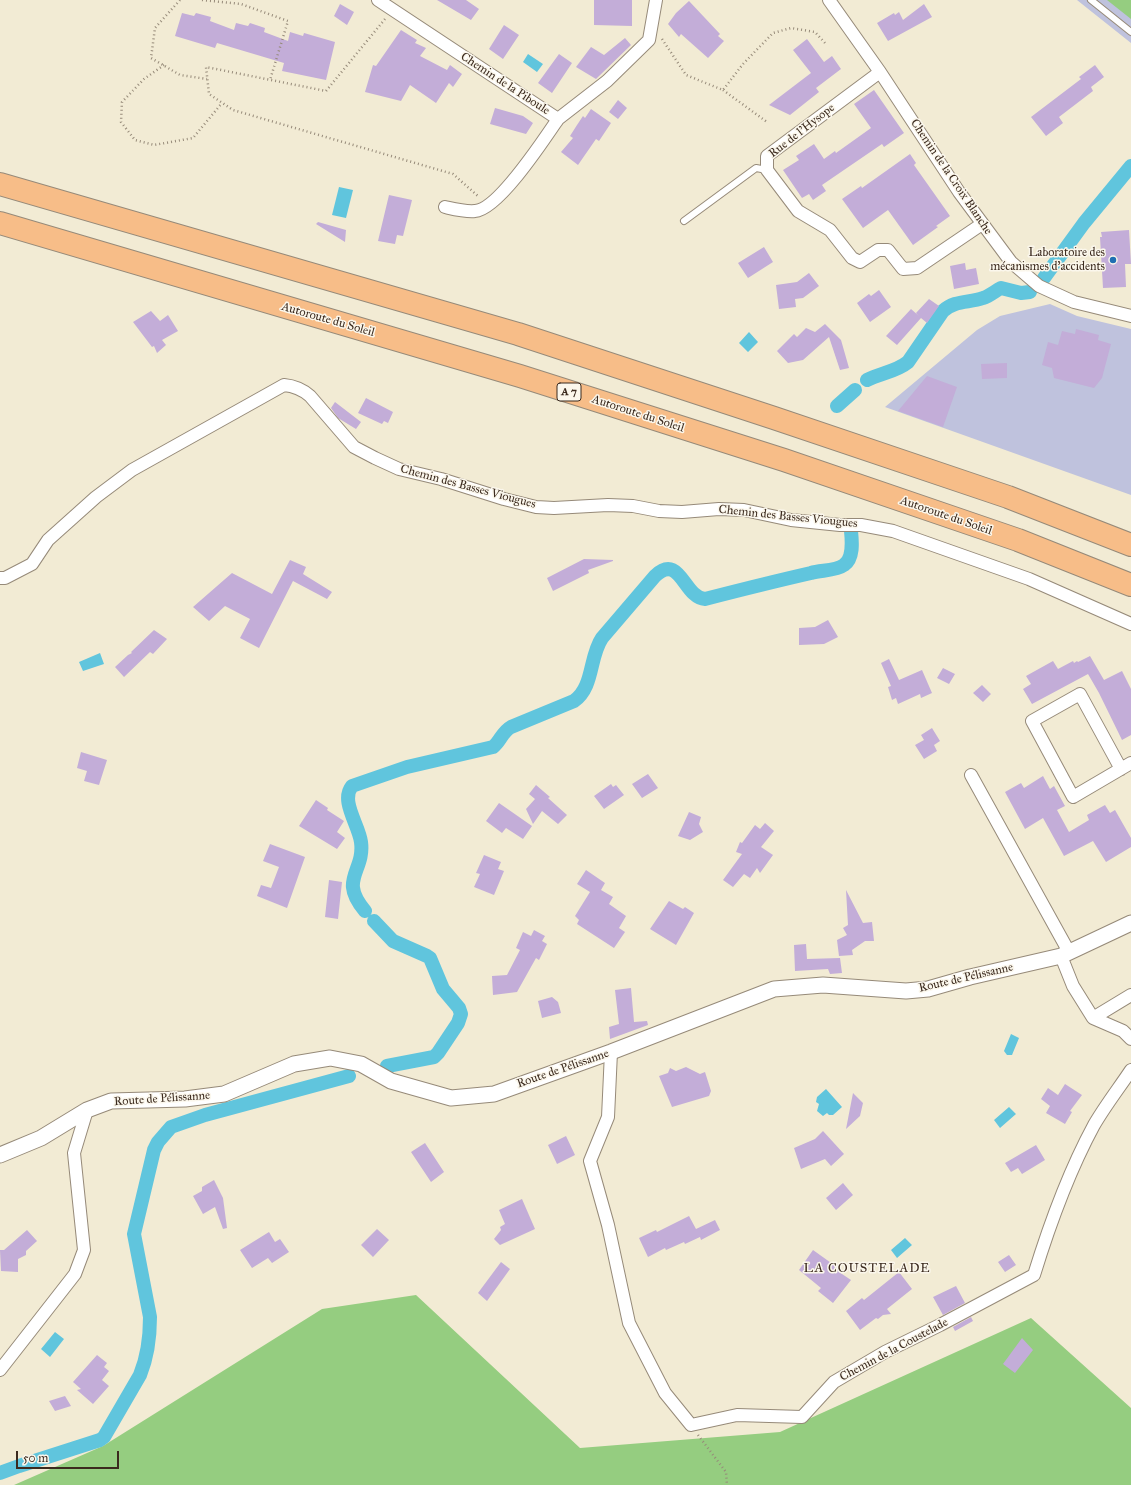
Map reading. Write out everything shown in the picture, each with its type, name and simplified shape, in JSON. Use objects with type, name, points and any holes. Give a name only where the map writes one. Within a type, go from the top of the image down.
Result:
[{"type":"highway","points":[[0,184],[518,334],[766,415],[1008,497],[1131,545]]},
{"type":"highway","name":"Autoroute du Soleil","points":[[0,223],[520,376],[784,460],[1018,540],[1131,585]]},
{"type":"street","name":"Chemin de la Piboule","points":[[378,0],[558,118],[607,81],[649,40],[656,0]]},
{"type":"street","name":"Chemin de la Croix Blanche","points":[[829,0],[880,72],[959,192],[1011,262],[1039,286],[1074,302],[1131,316]]},
{"type":"street","name":"Rue de l'Hysope","points":[[880,72],[767,156],[767,170],[798,211],[830,230],[852,258],[860,262],[878,250],[888,250],[903,269],[917,268],[982,224]]},
{"type":"street","points":[[445,207],[477,211],[494,202],[525,166],[558,118]]},
{"type":"street","name":"Chemin des Basses Viougues","points":[[0,578],[5,578],[32,564],[48,540],[96,497],[132,470],[284,385],[294,386],[303,390],[354,446],[374,458],[399,469],[441,479],[504,499],[536,507],[554,508],[608,505],[633,506],[660,511],[682,512],[719,509],[744,510],[791,520],[840,525],[861,525],[894,531],[1029,579],[1131,624]]},
{"type":"street","points":[[1080,694],[1126,766],[1073,797],[1032,721],[1080,694]]},
{"type":"street","points":[[971,775],[1065,954],[1073,986],[1093,1018],[1123,1031],[1131,1039]]},
{"type":"street","name":"Route de Pélissanne","points":[[0,1155],[40,1138],[87,1110],[111,1101],[185,1099],[224,1094],[294,1064],[330,1058],[361,1064],[391,1081],[451,1098],[494,1094],[612,1052],[774,989],[823,985],[906,991],[928,989],[970,977],[1065,954],[1131,923]]},
{"type":"street","points":[[1093,1018],[1131,995]]},
{"type":"street","points":[[612,1052],[608,1117],[590,1161],[608,1225],[629,1323],[666,1393],[691,1425]]},
{"type":"street","name":"Chemin de la Coustelade","points":[[691,1425],[737,1415],[802,1417],[834,1382],[884,1352],[1034,1275],[1048,1230],[1069,1176],[1094,1125],[1131,1070]]},
{"type":"street","points":[[0,1370],[75,1274],[84,1250],[74,1154],[87,1110]]},
{"type":"lane","points":[[1092,0],[1131,32]]},
{"type":"lane","points":[[684,222],[756,168],[767,170]]},
{"type":"path","points":[[180,0],[155,28],[151,58],[180,75],[207,79]]},
{"type":"path","points":[[202,0],[241,4],[288,21],[270,80]]},
{"type":"path","points":[[393,10],[326,91],[206,67],[209,94],[233,110],[453,174],[488,205]]},
{"type":"path","points":[[651,24],[686,74],[723,90],[767,122]]},
{"type":"path","points":[[723,90],[743,64],[773,33],[791,28],[815,32],[825,43]]},
{"type":"path","points":[[164,66],[144,79],[122,102],[121,122],[135,140],[154,145],[193,138],[222,103]]},
{"type":"path","points":[[691,1425],[726,1472],[727,1485]]},
{"type":"shaded area","points":[[1077,0],[1131,0],[1131,43],[1092,12]]},
{"type":"shaded area","points":[[1050,304],[1077,316],[1131,329],[1131,495],[885,407],[977,330],[1000,316]]},
{"type":"green space","points":[[1107,0],[1131,0],[1131,19]]},
{"type":"green space","points":[[416,1295],[580,1448],[780,1432],[1031,1318],[1131,1408],[1131,1485],[14,1485],[103,1446],[322,1309]]},
{"type":"water","points":[[528,54],[543,64],[537,72],[523,62]]},
{"type":"water","points":[[339,187],[353,190],[346,218],[332,215]]},
{"type":"water","points":[[749,332],[758,342],[748,352],[739,343]]},
{"type":"water","points":[[100,653],[104,664],[83,671],[79,662]]},
{"type":"water","points":[[1011,1034],[1019,1038],[1012,1055],[1007,1055],[1004,1051]]},
{"type":"water","points":[[826,1089],[842,1107],[833,1115],[829,1115],[827,1113],[823,1116],[817,1111],[819,1104],[816,1102],[817,1097]]},
{"type":"water","points":[[1009,1107],[1016,1114],[1000,1128],[994,1120]]},
{"type":"water","points":[[905,1238],[912,1245],[897,1258],[891,1250]]},
{"type":"water","points":[[55,1332],[64,1339],[50,1357],[41,1349]]},
{"type":"building","points":[[437,0],[466,0],[479,9],[471,20]]},
{"type":"building","points":[[594,0],[632,0],[632,26],[594,25]]},
{"type":"building","points":[[689,1],[720,34],[718,36],[724,41],[708,58],[681,34],[679,37],[668,24],[676,13]]},
{"type":"building","points":[[340,4],[354,12],[347,25],[334,16]]},
{"type":"building","points":[[924,4],[932,17],[888,41],[877,23],[894,13],[895,15],[899,12],[903,20]]},
{"type":"building","points":[[182,13],[194,16],[196,13],[211,17],[210,21],[234,30],[236,23],[248,26],[250,23],[265,28],[264,32],[288,41],[290,32],[303,36],[304,33],[335,42],[326,80],[282,71],[284,63],[217,43],[215,48],[175,36]]},
{"type":"building","points":[[504,25],[519,35],[503,59],[489,49]]},
{"type":"building","points":[[401,30],[417,40],[415,43],[426,48],[420,56],[447,70],[450,65],[462,74],[453,87],[449,83],[436,103],[410,85],[401,101],[365,92],[373,65],[376,66]]},
{"type":"building","points":[[625,38],[631,45],[596,79],[576,67],[591,47],[604,55]]},
{"type":"building","points":[[807,39],[824,62],[832,56],[841,69],[816,88],[819,92],[790,115],[769,105],[811,73],[793,50]]},
{"type":"building","points":[[559,54],[572,63],[552,93],[538,83]]},
{"type":"building","points":[[1095,65],[1104,77],[1091,87],[1093,91],[1059,117],[1063,123],[1046,136],[1031,117],[1081,79],[1079,77]]},
{"type":"building","points":[[874,90],[904,133],[884,147],[882,144],[822,185],[826,191],[813,200],[809,194],[802,198],[783,170],[799,160],[796,156],[814,144],[824,159],[835,151],[836,153],[871,128],[854,104]]},
{"type":"building","points":[[618,100],[627,108],[618,119],[609,112]]},
{"type":"building","points":[[495,108],[523,116],[533,123],[526,134],[490,124]]},
{"type":"building","points":[[591,109],[611,123],[599,141],[596,139],[578,165],[561,152],[573,138],[570,136],[583,116],[585,118]]},
{"type":"building","points":[[910,154],[916,163],[914,165],[950,216],[936,226],[938,227],[913,245],[888,210],[863,228],[842,199],[861,186],[862,188]]},
{"type":"building","points":[[389,195],[412,200],[403,236],[397,235],[395,244],[378,241]]},
{"type":"building","points":[[318,222],[346,230],[345,242],[316,224]]},
{"type":"building","name":"Laboratoire des mécanismes d'accidents","points":[[1129,230],[1131,264],[1125,264],[1126,287],[1103,288],[1101,232]]},
{"type":"building","points":[[764,247],[773,262],[748,278],[738,263]]},
{"type":"building","points":[[965,263],[966,270],[976,268],[979,284],[954,289],[950,266]]},
{"type":"building","points":[[809,273],[819,286],[803,298],[795,299],[796,307],[779,309],[776,285],[797,282]]},
{"type":"building","points":[[879,290],[891,307],[870,322],[857,303],[869,294],[871,296]]},
{"type":"building","points":[[929,299],[939,306],[927,323],[921,318],[897,345],[886,336],[911,309],[919,316],[916,313]]},
{"type":"building","points":[[151,311],[160,321],[168,315],[178,331],[162,340],[166,345],[157,353],[154,346],[152,347],[133,322]]},
{"type":"building","points":[[825,324],[841,340],[849,368],[840,370],[829,337],[803,360],[788,363],[777,351],[794,334],[797,337],[806,328],[815,332]]},
{"type":"building","points":[[1076,329],[1099,335],[1098,340],[1111,344],[1102,378],[1094,388],[1054,378],[1052,368],[1042,365],[1048,342],[1058,345],[1062,331],[1075,334]]},
{"type":"building","points":[[1007,363],[1007,378],[982,379],[981,364]]},
{"type":"building","points":[[927,376],[957,387],[943,427],[898,411]]},
{"type":"building","points":[[366,398],[393,412],[388,423],[384,421],[382,424],[358,413]]},
{"type":"building","points":[[335,402],[361,422],[356,429],[338,418],[331,408]]},
{"type":"building","points":[[584,559],[613,561],[588,570],[589,573],[553,591],[547,578]]},
{"type":"building","points":[[290,560],[306,567],[303,574],[332,592],[327,599],[293,581],[259,648],[240,638],[250,619],[225,606],[209,621],[193,607],[232,573],[272,594]]},
{"type":"building","points":[[828,620],[838,637],[824,644],[799,645],[799,628],[815,627]]},
{"type":"building","points":[[154,630],[167,639],[153,654],[150,652],[124,677],[115,667],[132,653],[131,652]]},
{"type":"building","points":[[1090,656],[1104,680],[1122,671],[1131,689],[1131,735],[1122,740],[1088,674],[1032,704],[1023,689],[1031,684],[1026,676],[1053,661],[1058,669],[1073,661],[1074,663],[1077,661],[1078,662]]},
{"type":"building","points":[[889,659],[899,680],[922,670],[932,693],[921,698],[920,694],[898,704],[896,698],[892,700],[888,687],[891,686],[881,663]]},
{"type":"building","points":[[943,668],[955,674],[949,684],[937,678]]},
{"type":"building","points":[[982,685],[991,694],[983,702],[973,693]]},
{"type":"building","points":[[932,728],[940,741],[934,745],[937,751],[924,759],[915,745],[924,740],[921,735]]},
{"type":"building","points":[[81,752],[107,760],[99,785],[84,781],[87,771],[77,768]]},
{"type":"building","points":[[648,774],[658,788],[642,798],[632,784]]},
{"type":"building","points":[[1043,776],[1050,789],[1054,786],[1065,806],[1057,810],[1069,832],[1089,820],[1087,815],[1105,805],[1110,813],[1115,810],[1131,838],[1131,847],[1106,862],[1093,841],[1064,856],[1043,818],[1025,829],[1005,792],[1021,783],[1024,788]]},
{"type":"building","points":[[611,784],[613,787],[616,785],[624,795],[604,809],[594,796]]},
{"type":"building","points":[[536,785],[567,815],[558,824],[542,811],[533,824],[526,809],[535,799],[529,794]]},
{"type":"building","points":[[316,800],[328,808],[327,810],[344,821],[337,832],[345,838],[337,849],[299,826]]},
{"type":"building","points":[[499,803],[532,826],[523,839],[506,828],[502,833],[486,821]]},
{"type":"building","points":[[689,812],[701,817],[699,824],[703,832],[690,840],[678,836]]},
{"type":"building","points":[[765,823],[774,831],[761,847],[773,855],[760,873],[757,868],[750,878],[744,874],[733,887],[723,880],[742,854],[736,852],[740,842],[742,843],[755,825],[760,829]]},
{"type":"building","points":[[270,844],[305,857],[287,908],[257,896],[261,885],[271,888],[279,867],[263,861]]},
{"type":"building","points":[[484,855],[501,862],[498,869],[504,871],[494,895],[474,887],[480,874],[476,873]]},
{"type":"building","points":[[586,870],[605,883],[601,890],[613,897],[609,904],[626,916],[619,928],[625,932],[614,948],[577,924],[579,920],[575,916],[590,892],[577,884]]},
{"type":"building","points":[[329,880],[342,882],[338,919],[325,917]]},
{"type":"building","points":[[846,890],[863,923],[872,922],[874,941],[865,941],[852,950],[853,955],[839,956],[837,940],[847,935],[843,928],[848,925]]},
{"type":"building","points":[[669,901],[683,909],[685,907],[694,913],[676,945],[650,929]]},
{"type":"building","points":[[534,930],[545,936],[542,941],[547,944],[539,960],[536,958],[517,992],[493,995],[492,976],[507,975],[520,950],[516,948],[523,932],[531,936]]},
{"type":"building","points":[[806,944],[807,959],[840,958],[842,973],[830,974],[828,969],[795,971],[794,945]]},
{"type":"building","points":[[631,988],[634,1022],[647,1021],[648,1025],[610,1039],[609,1027],[619,1024],[615,990]]},
{"type":"building","points":[[552,997],[558,1002],[561,1013],[542,1018],[538,1001]]},
{"type":"building","points":[[686,1067],[700,1074],[705,1072],[711,1091],[709,1096],[672,1107],[659,1076],[668,1073],[670,1068],[676,1071]]},
{"type":"building","points":[[1065,1084],[1082,1095],[1070,1111],[1072,1112],[1065,1124],[1046,1113],[1050,1106],[1041,1099],[1048,1088],[1058,1095]]},
{"type":"building","points":[[853,1093],[863,1103],[860,1116],[846,1129]]},
{"type":"building","points":[[823,1131],[844,1154],[831,1166],[825,1159],[801,1169],[794,1148],[815,1139]]},
{"type":"building","points":[[566,1136],[575,1155],[557,1164],[548,1145]]},
{"type":"building","points":[[425,1143],[444,1172],[431,1182],[411,1152]]},
{"type":"building","points":[[1036,1145],[1045,1160],[1022,1174],[1018,1168],[1011,1172],[1005,1163]]},
{"type":"building","points":[[214,1180],[223,1198],[227,1228],[223,1229],[215,1207],[203,1214],[193,1196],[202,1191],[202,1187]]},
{"type":"building","points":[[843,1183],[853,1195],[836,1210],[826,1198]]},
{"type":"building","points":[[522,1199],[535,1229],[500,1245],[494,1239],[501,1230],[500,1227],[505,1224],[499,1210]]},
{"type":"building","points":[[689,1216],[696,1229],[715,1220],[720,1230],[701,1240],[700,1237],[666,1250],[665,1248],[648,1257],[639,1238],[656,1230],[657,1232]]},
{"type":"building","points":[[377,1229],[389,1240],[373,1257],[361,1245]]},
{"type":"building","points":[[27,1230],[37,1241],[26,1251],[26,1255],[18,1259],[18,1272],[1,1271],[0,1250],[4,1250]]},
{"type":"building","points":[[269,1232],[275,1242],[280,1239],[289,1252],[272,1263],[268,1258],[252,1268],[240,1250]]},
{"type":"building","points":[[813,1250],[841,1270],[839,1272],[851,1280],[833,1303],[818,1291],[821,1288],[799,1270]]},
{"type":"building","points":[[1009,1255],[1016,1265],[1005,1272],[998,1262]]},
{"type":"building","points":[[501,1262],[510,1269],[487,1301],[478,1293]]},
{"type":"building","points":[[899,1272],[912,1289],[887,1309],[891,1314],[883,1315],[878,1319],[876,1318],[860,1330],[846,1311],[862,1298],[864,1300]]},
{"type":"building","points":[[956,1286],[965,1303],[943,1315],[933,1297]]},
{"type":"building","points":[[971,1317],[973,1321],[955,1331],[953,1327]]},
{"type":"building","points":[[1022,1338],[1033,1350],[1015,1373],[1003,1364]]},
{"type":"building","points":[[97,1355],[107,1363],[104,1367],[109,1371],[102,1380],[109,1386],[93,1404],[77,1390],[81,1389],[73,1382]]},
{"type":"building","points":[[65,1396],[71,1406],[55,1411],[49,1401]]},
{"type":"waterway","points":[[1044,278],[1084,223],[1131,166]]},
{"type":"waterway","points":[[867,380],[898,368],[908,362],[943,311],[948,307],[957,303],[978,300],[1001,288],[1021,293],[1030,292]]},
{"type":"waterway","points":[[837,406],[855,390]]},
{"type":"waterway","points":[[365,911],[357,900],[353,883],[360,861],[361,842],[360,835],[349,806],[349,792],[352,786],[407,767],[493,747],[511,727],[574,701],[585,688],[595,654],[602,638],[655,576],[663,570],[670,569],[676,572],[692,592],[698,597],[705,599],[841,567],[847,562],[851,554],[851,531]]},
{"type":"waterway","points":[[374,921],[393,941],[430,958],[443,989],[459,1008],[461,1014],[458,1023],[434,1057],[387,1066]]},
{"type":"waterway","points":[[0,1473],[100,1440],[104,1437],[140,1375],[148,1347],[150,1317],[134,1234],[154,1150],[158,1142],[171,1127],[205,1115],[349,1076]]},
{"type":"place","name":"Laboratoire des mécanismes d'accidents","points":[[1113,260]]},
{"type":"district","name":"LA COUSTELADE","points":[[867,1269]]}]
